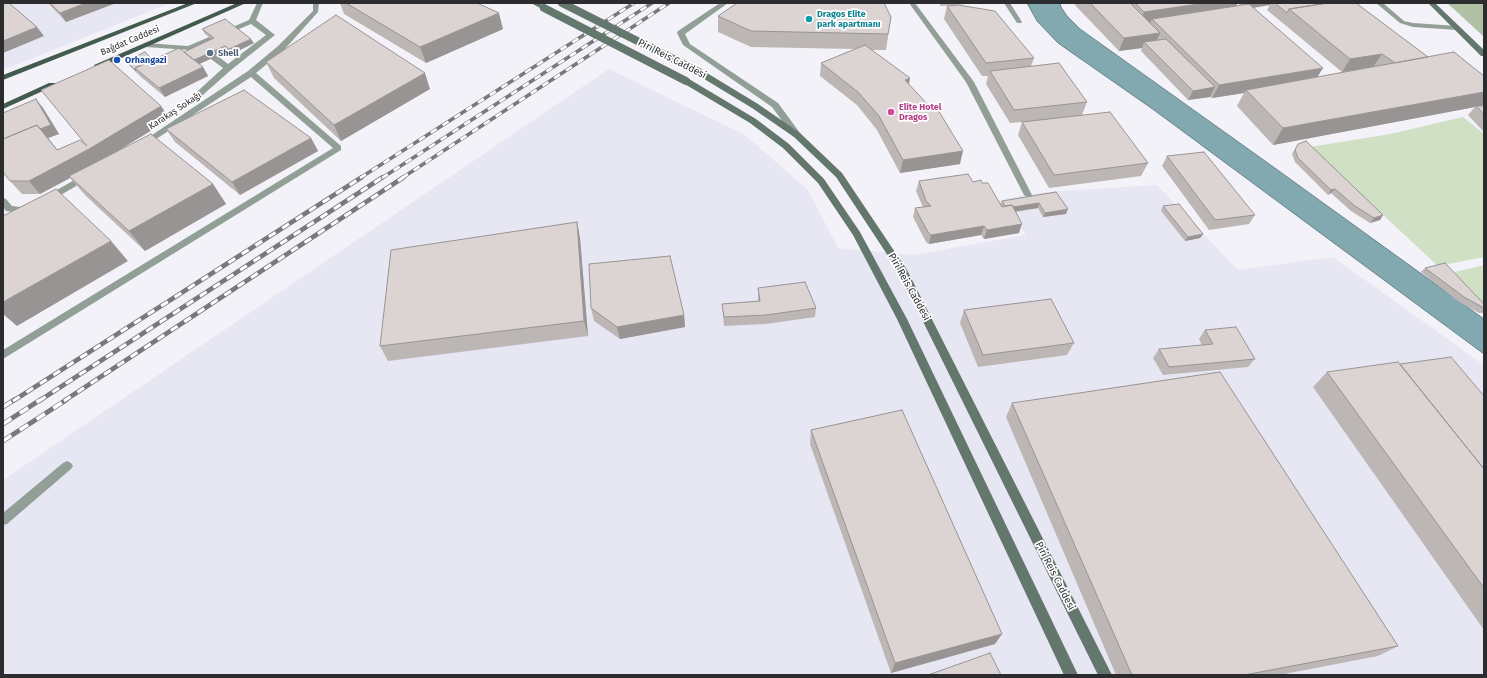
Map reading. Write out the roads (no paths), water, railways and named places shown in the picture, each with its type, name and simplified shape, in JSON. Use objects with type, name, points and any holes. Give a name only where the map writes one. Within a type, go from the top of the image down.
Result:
[{"type":"main road","points":[[229,9],[238,3]]},
{"type":"main road","name":"Bağdat Caddesi","points":[[91,69],[243,3]]},
{"type":"main road","name":"Piri Reis Caddesi","points":[[534,3],[686,81],[753,121],[786,146],[822,181],[857,234],[902,319],[1071,675]]},
{"type":"main road","name":"Piri Reis Caddesi","points":[[562,3],[698,72],[755,106],[797,135],[839,176],[902,270],[1105,675]]},
{"type":"main road","points":[[1431,3],[1484,54]]},
{"type":"main road","name":"Bağdat Caddesi","points":[[3,78],[191,4]]},
{"type":"main road","points":[[3,107],[63,81]]},
{"type":"street","points":[[146,45],[189,48],[252,21],[260,3]]},
{"type":"street","name":"Karakaş Sokağı","points":[[139,146],[251,74],[281,48],[316,11],[316,3]]},
{"type":"street","points":[[725,3],[681,33],[687,45],[775,105],[797,135]]},
{"type":"street","points":[[912,3],[970,82],[1028,195]]},
{"type":"street","points":[[1007,3],[1019,22]]},
{"type":"street","points":[[1379,3],[1402,22],[1413,26],[1457,28]]},
{"type":"street","points":[[193,99],[228,68],[271,35],[252,21]]},
{"type":"street","points":[[196,45],[228,68]]},
{"type":"street","points":[[3,355],[338,148],[251,74]]},
{"type":"street","points":[[3,201],[9,209],[20,210],[40,204],[93,173]]},
{"type":"street","points":[[3,520],[67,466]]},
{"type":"water","points":[[1027,3],[1060,3],[1067,16],[1080,29],[1484,319],[1484,354],[1154,110],[1058,43],[1037,21]]},
{"type":"railway","points":[[360,178],[634,3]]},
{"type":"railway","points":[[382,178],[652,3]]},
{"type":"railway","points":[[402,178],[669,3]]},
{"type":"railway","points":[[13,401],[362,177]]},
{"type":"railway","points":[[39,401],[383,177]]},
{"type":"railway","points":[[64,401],[404,177]]},
{"type":"railway","points":[[3,407],[14,400]]},
{"type":"railway","points":[[3,424],[40,400]]},
{"type":"railway","points":[[3,441],[66,400]]},
{"type":"place","name":"Dragos Elite park apartmanı","points":[[809,19]]},
{"type":"place","name":"Shell","points":[[210,53]]},
{"type":"place","name":"Orhangazi","points":[[117,60]]},
{"type":"place","name":"Elite Hotel Dragos","points":[[891,112]]}]
